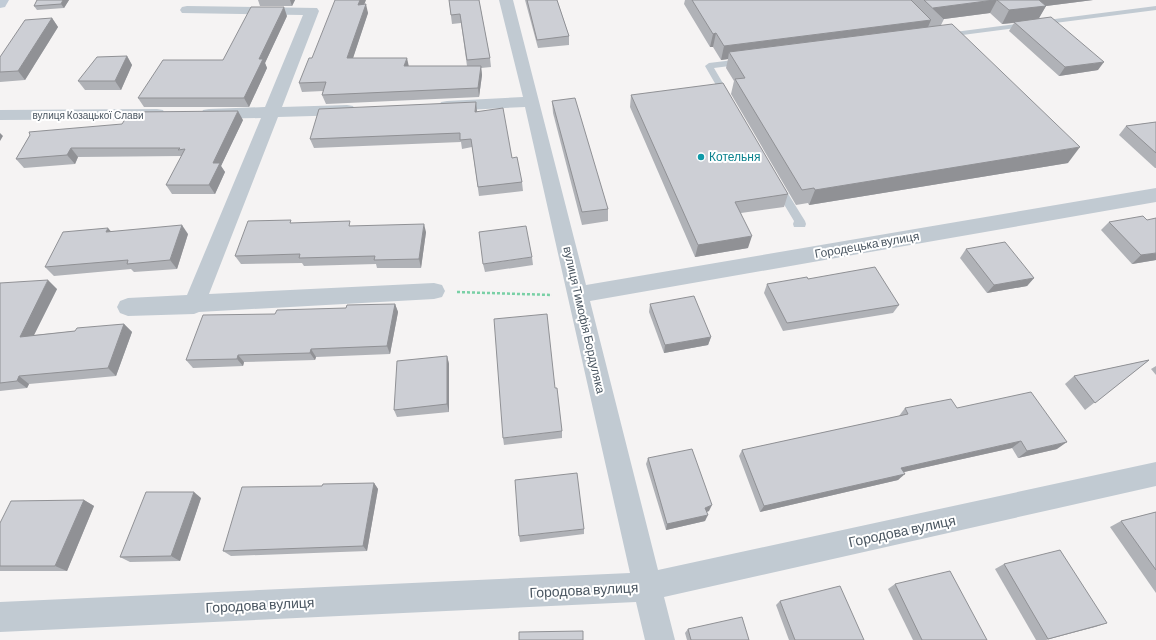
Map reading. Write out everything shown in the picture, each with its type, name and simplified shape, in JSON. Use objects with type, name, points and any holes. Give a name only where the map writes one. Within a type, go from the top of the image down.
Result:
[{"type":"main road","points":[[0,4],[2,0]]},
{"type":"street","name":"вулиця Тимофія Бордуляка","points":[[506,0],[532,102],[660,640]]},
{"type":"street","points":[[187,10],[312,11],[194,305]]},
{"type":"street","points":[[430,107],[532,102]]},
{"type":"street","name":"вулиця Козацької Слави","points":[[0,115],[272,113],[366,109]]},
{"type":"street","name":"Городецька вулиця","points":[[578,295],[1156,195]]},
{"type":"street","points":[[128,308],[434,292]]},
{"type":"street","name":"Городова вулиця","points":[[0,617],[647,587],[1156,474]]},
{"type":"lane","points":[[934,37],[1156,8]]},
{"type":"lane","points":[[733,107],[709,66],[753,60]]},
{"type":"lane","points":[[773,176],[801,224],[798,224]]},
{"type":"path","points":[[434,292],[578,295]]},
{"type":"building","points":[[37,0],[63,0],[61,4],[34,6]]},
{"type":"building","points":[[335,0],[360,0],[358,5],[366,4],[347,58],[407,58],[404,66],[481,66],[478,88],[322,95],[326,82],[299,83],[309,58],[312,58]]},
{"type":"building","points":[[449,0],[479,0],[490,58],[467,60],[460,14],[451,15]]},
{"type":"building","points":[[527,0],[557,0],[569,36],[537,40]]},
{"type":"building","points":[[692,0],[911,0],[931,20],[724,46],[716,33],[713,34]]},
{"type":"building","points":[[924,0],[994,0],[933,8],[944,19]]},
{"type":"building","points":[[997,0],[1039,0],[1046,6],[1009,10]]},
{"type":"building","points":[[251,7],[284,7],[259,59],[263,59],[244,98],[138,98],[163,60],[223,60]]},
{"type":"building","points":[[1051,17],[1104,62],[1065,67],[1014,22]]},
{"type":"building","points":[[52,18],[18,71],[0,72],[0,57],[25,20]]},
{"type":"building","points":[[952,24],[1080,147],[815,190],[814,188],[802,190],[735,79],[745,78],[729,52]]},
{"type":"building","points":[[127,56],[115,81],[78,81],[97,57]]},
{"type":"building","name":"Котельня","points":[[723,83],[788,194],[735,202],[752,236],[698,245],[631,95]]},
{"type":"building","points":[[575,98],[608,209],[582,212],[552,101]]},
{"type":"building","points":[[476,102],[475,112],[503,108],[512,158],[517,157],[522,182],[478,187],[471,139],[460,140],[460,133],[310,139],[319,109]]},
{"type":"building","points":[[238,111],[213,163],[220,163],[209,185],[166,185],[185,149],[178,150],[180,148],[71,148],[67,155],[16,159],[30,135],[29,132],[122,124],[130,112]]},
{"type":"building","points":[[1156,122],[1156,153],[1126,126]]},
{"type":"building","points":[[1143,216],[1147,220],[1156,218],[1156,253],[1141,255],[1109,222]]},
{"type":"building","points":[[291,220],[290,223],[350,221],[349,226],[424,224],[419,259],[374,260],[375,256],[299,258],[300,254],[235,256],[248,221]]},
{"type":"building","points":[[182,225],[170,260],[127,264],[128,260],[45,267],[63,232],[108,228],[106,232]]},
{"type":"building","points":[[526,226],[532,257],[483,264],[479,232]]},
{"type":"building","points":[[1005,242],[1034,278],[994,285],[966,249]]},
{"type":"building","points":[[875,267],[899,305],[787,323],[767,284],[807,277],[808,279]]},
{"type":"building","points":[[48,280],[20,337],[75,331],[77,328],[124,324],[108,368],[19,376],[17,381],[0,383],[0,283]]},
{"type":"building","points":[[694,296],[711,337],[665,345],[650,304]]},
{"type":"building","points":[[395,304],[387,346],[311,349],[310,353],[238,355],[237,359],[186,360],[203,315],[275,314],[277,310],[346,308],[347,305]]},
{"type":"building","points":[[547,314],[555,388],[557,388],[562,431],[503,438],[494,319]]},
{"type":"building","points":[[447,356],[447,404],[394,410],[397,361]]},
{"type":"building","points":[[1149,360],[1095,403],[1074,376]]},
{"type":"building","points":[[1031,392],[1067,442],[1027,451],[1021,441],[901,468],[905,474],[764,506],[742,450],[908,414],[905,408],[951,399],[957,408]]},
{"type":"building","points":[[692,449],[712,505],[705,508],[708,515],[667,524],[648,458]]},
{"type":"building","points":[[577,473],[584,529],[519,536],[515,480]]},
{"type":"building","points":[[374,483],[363,546],[223,551],[242,487],[322,486],[323,484]]},
{"type":"building","points":[[146,492],[194,492],[171,556],[120,557]]},
{"type":"building","points":[[84,500],[55,566],[0,566],[0,523],[11,501]]},
{"type":"building","points":[[1156,512],[1156,570],[1121,521]]},
{"type":"building","points":[[1060,550],[1107,623],[1048,639],[1004,564]]},
{"type":"building","points":[[950,571],[987,640],[922,640],[895,584]]},
{"type":"building","points":[[840,586],[864,640],[795,640],[780,601]]},
{"type":"building","points":[[742,617],[749,640],[691,640],[688,629]]},
{"type":"building","points":[[583,631],[583,640],[519,640],[519,632]]},
{"type":"place","name":"Котельня","points":[[701,157]]}]
